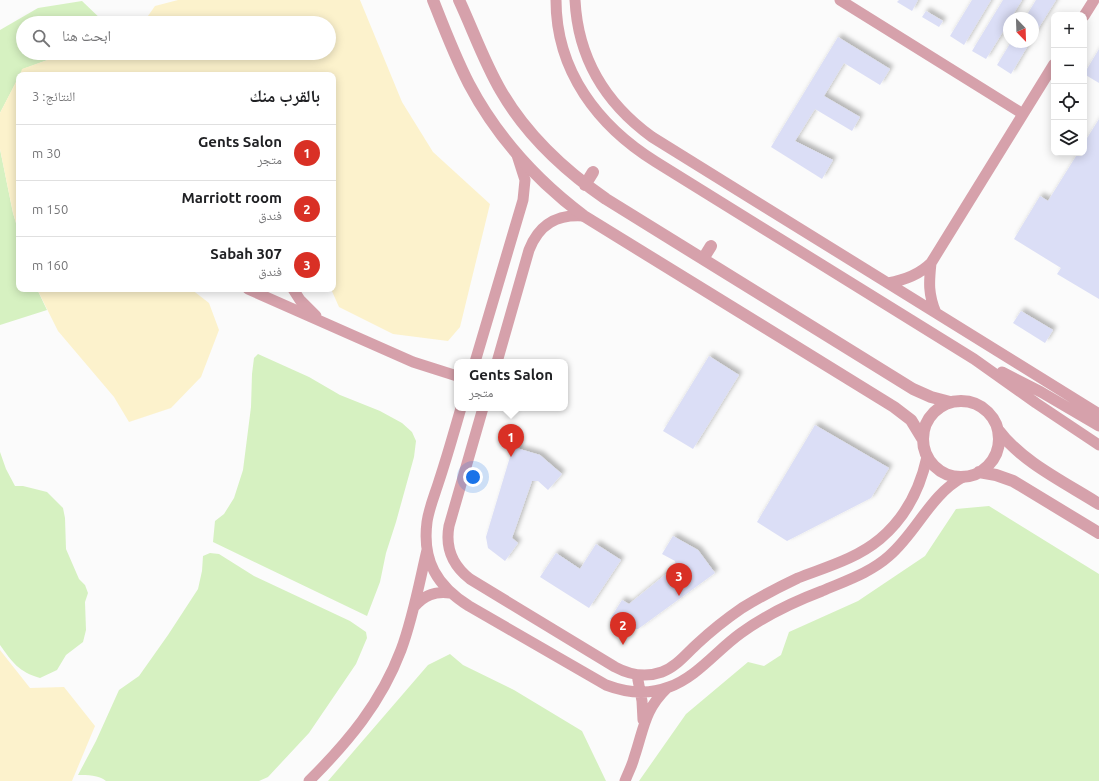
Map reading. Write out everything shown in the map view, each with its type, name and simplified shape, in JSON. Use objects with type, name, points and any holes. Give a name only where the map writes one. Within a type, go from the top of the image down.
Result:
[{"type":"street","points":[[433,0],[469,83],[483,108],[517,155],[548,187],[584,216],[894,407],[911,420],[922,438]]},
{"type":"street","points":[[459,0],[489,69],[515,112],[530,133],[547,151],[585,185],[913,389],[931,397],[950,402]]},
{"type":"street","points":[[556,0],[558,24],[562,43],[576,80],[597,113],[624,140],[656,162],[974,359],[1099,445]]},
{"type":"street","points":[[575,0],[578,31],[591,67],[611,99],[632,122],[652,137],[1099,414]]},
{"type":"street","points":[[840,0],[1023,114]]},
{"type":"street","points":[[1086,12],[1094,0]]},
{"type":"street","points":[[888,284],[916,275],[931,263],[1051,69]]},
{"type":"street","points":[[476,359],[523,200],[524,180],[517,155]]},
{"type":"street","points":[[585,185],[593,172]]},
{"type":"street","points":[[498,359],[529,250],[536,235],[543,227],[556,219],[570,216],[584,216]]},
{"type":"street","points":[[703,259],[710,246]]},
{"type":"street","points":[[931,263],[929,283],[930,294],[936,313]]},
{"type":"street","points":[[255,292],[413,362],[454,375]]},
{"type":"street","points":[[295,292],[307,309],[326,324]]},
{"type":"street","points":[[974,359],[1041,392],[1099,426]]},
{"type":"street","points":[[461,411],[428,520],[426,533],[427,548],[434,569],[443,585],[450,593],[469,606],[606,685],[617,689],[641,693],[667,688],[689,677],[730,641],[770,614],[859,575],[879,564],[904,541],[942,491],[963,477],[979,472],[987,467],[997,451],[999,441],[996,423],[984,408],[977,404],[959,400],[942,405],[930,415],[923,430],[922,438],[924,451],[933,466],[952,476],[963,477]]},
{"type":"street","points":[[1087,406],[1099,408]]},
{"type":"street","points":[[482,411],[447,536],[448,546],[455,565],[470,579],[496,595],[622,671],[636,675],[654,674],[671,667],[709,632],[743,608],[787,583],[852,557],[871,546],[896,524],[915,494],[927,457]]},
{"type":"street","points":[[998,431],[1011,447],[1027,459],[1099,504]]},
{"type":"street","points":[[979,472],[996,475],[1021,485],[1099,533]]},
{"type":"street","points":[[309,781],[357,729],[382,691],[401,650],[414,607],[427,548]]},
{"type":"street","points":[[414,607],[419,601],[432,594],[444,592],[450,593]]},
{"type":"street","points":[[636,675],[641,693],[643,710],[642,729]]},
{"type":"street","points":[[626,781],[649,711],[667,688]]},
{"type":"green space","points":[[82,1],[98,16],[24,16],[38,8]]},
{"type":"green space","points":[[16,21],[16,60],[48,60],[23,69],[21,72],[16,72],[16,82],[0,113],[0,30]]},
{"type":"green space","points":[[0,149],[16,223],[16,292],[38,292],[47,310],[0,325]]},
{"type":"green space","points":[[258,354],[309,377],[340,395],[380,411],[402,423],[412,432],[416,441],[414,457],[386,553],[380,582],[367,616],[213,542],[215,521],[224,514],[234,498],[243,470],[251,407],[254,358]]},
{"type":"green space","points":[[0,452],[6,469],[15,486],[23,486],[47,492],[63,508],[65,518],[66,549],[79,579],[85,585],[88,593],[85,602],[86,630],[83,642],[66,655],[57,670],[40,678],[27,673],[17,666],[0,645]]},
{"type":"green space","points":[[989,506],[1099,574],[1099,781],[639,781],[686,714],[748,662],[764,666],[781,655],[789,632],[858,601],[925,556],[956,509]]},
{"type":"green space","points":[[210,553],[219,554],[254,576],[350,621],[366,632],[367,638],[356,664],[309,733],[268,777],[259,781],[106,781],[96,776],[78,775],[96,741],[119,690],[139,676],[168,635],[198,589],[202,571],[203,556]]},
{"type":"green space","points":[[450,654],[463,665],[514,690],[582,731],[606,781],[328,781],[428,665]]},
{"type":"sand","points":[[178,0],[360,0],[402,102],[433,152],[490,204],[460,327],[448,341],[393,334],[339,307],[332,292],[336,292],[336,72],[21,72],[22,69],[47,60],[336,60],[336,16],[148,16],[155,6]]},
{"type":"sand","points":[[16,82],[16,223],[0,149],[0,113]]},
{"type":"sand","points":[[38,292],[195,292],[209,303],[219,330],[201,377],[171,408],[129,422],[114,397],[58,331]]},
{"type":"sand","points":[[0,650],[30,688],[64,687],[95,726],[72,781],[0,781]]},
{"type":"building","points":[[899,0],[918,0],[912,11],[897,2]]},
{"type":"building","points":[[972,0],[991,0],[964,45],[950,36]]},
{"type":"building","points":[[1003,0],[1022,0],[1015,12],[1003,12],[1003,32],[986,59],[972,51]]},
{"type":"building","points":[[1036,0],[1056,0],[1039,27],[1039,12],[1029,12]]},
{"type":"building","points":[[926,11],[943,21],[939,27],[922,17]]},
{"type":"building","points":[[838,37],[890,69],[880,85],[844,63],[824,96],[860,117],[852,131],[815,109],[795,141],[833,160],[822,179],[771,147]]},
{"type":"building","points":[[1007,48],[1026,48],[1011,74],[997,65]]},
{"type":"building","points":[[1099,49],[1099,83],[1087,76],[1087,69]]},
{"type":"building","points":[[1099,119],[1099,299],[1057,274],[1061,268],[1014,239],[1040,196],[1048,201],[1076,156],[1087,156],[1087,138]]},
{"type":"building","points":[[1021,311],[1053,330],[1045,343],[1013,323]]},
{"type":"building","points":[[709,356],[739,375],[693,449],[663,431]]},
{"type":"building","points":[[815,425],[889,468],[871,498],[787,541],[757,522]]},
{"type":"building","points":[[513,447],[540,455],[562,474],[548,490],[538,481],[532,481],[512,538],[518,543],[505,561],[488,548],[486,537]]},
{"type":"building","points":[[673,536],[698,550],[715,573],[638,629],[627,630],[610,619],[622,600],[629,604],[676,566],[675,561],[662,554]]},
{"type":"building","points":[[596,544],[621,560],[589,608],[540,577],[556,553],[580,569]]},
{"type":"place","name":"Gents Salon","points":[[511,457]]},
{"type":"place","name":"307 Sabah","points":[[679,596]]},
{"type":"place","name":"Marriott room","points":[[623,645]]}]
